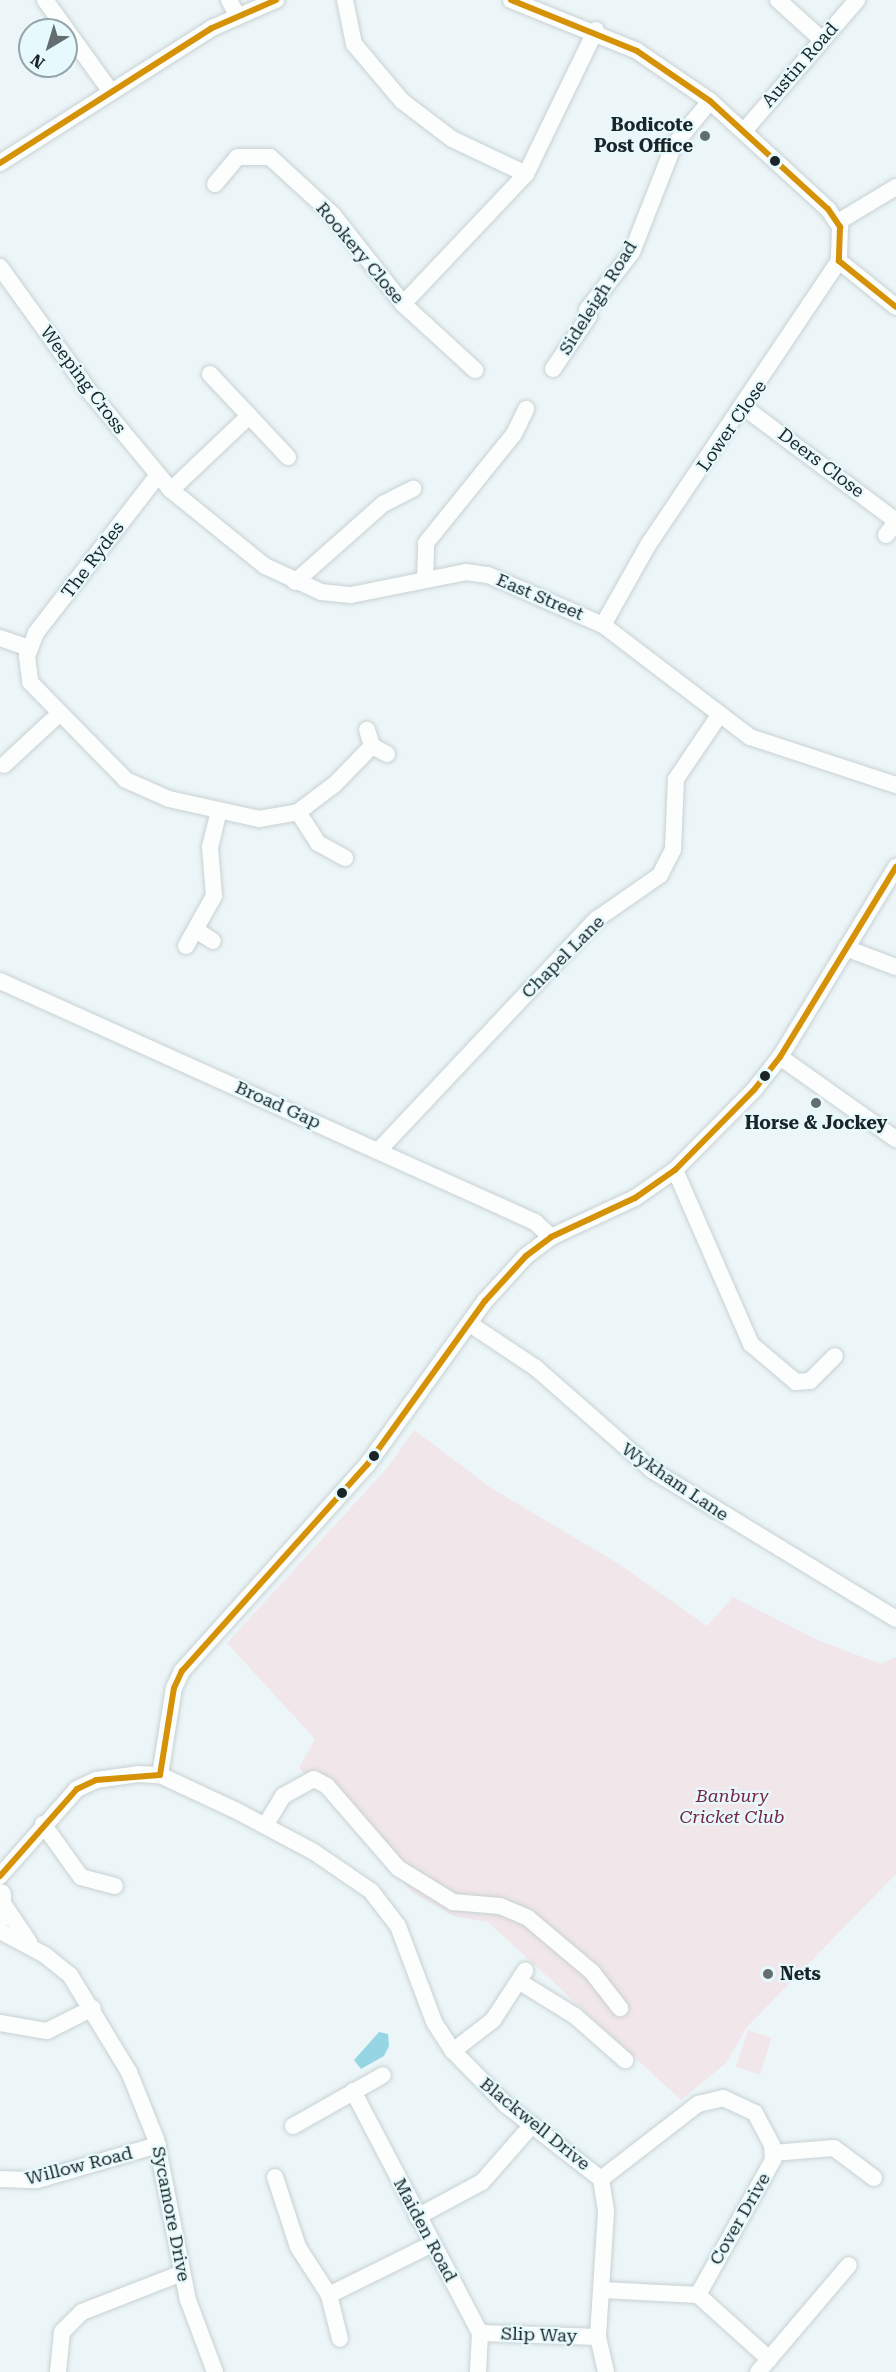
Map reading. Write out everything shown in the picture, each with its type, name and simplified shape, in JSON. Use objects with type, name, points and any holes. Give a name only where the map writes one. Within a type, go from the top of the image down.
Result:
[{"type":"street","points":[[45,0],[111,92]]},
{"type":"street","points":[[229,0],[237,17]]},
{"type":"street","points":[[0,163],[111,92],[237,17],[276,0]]},
{"type":"street","points":[[345,0],[354,44],[402,101],[447,135],[526,174]]},
{"type":"street","points":[[511,0],[596,30],[666,68],[710,101],[744,130],[838,222],[839,261],[896,307]]},
{"type":"street","points":[[778,0],[821,39]]},
{"type":"street","name":"Austin Road","points":[[744,130],[857,0]]},
{"type":"street","points":[[403,304],[526,174],[596,30]]},
{"type":"street","name":"Sideleigh Road","points":[[553,369],[589,316],[587,310],[627,259],[674,145],[710,101]]},
{"type":"street","name":"Rookery Close","points":[[215,184],[238,157],[270,157],[333,215],[403,304],[475,370]]},
{"type":"street","points":[[838,222],[896,187]]},
{"type":"street","name":"Lower Close","points":[[603,625],[648,545],[745,408],[839,261]]},
{"type":"street","name":"Weeping Cross","points":[[0,267],[89,391],[171,490]]},
{"type":"street","points":[[210,374],[288,457]]},
{"type":"street","name":"Deers Close","points":[[745,408],[893,526]]},
{"type":"street","points":[[425,579],[426,543],[514,434],[526,409]]},
{"type":"street","points":[[171,490],[249,416]]},
{"type":"street","name":"The Rydes","points":[[29,648],[158,475]]},
{"type":"street","points":[[295,582],[383,504],[413,489]]},
{"type":"street","name":"East Street","points":[[171,490],[236,546],[295,582],[351,595],[425,579],[488,575],[603,625],[718,717],[773,748],[874,774],[896,785]]},
{"type":"street","points":[[0,638],[29,648],[30,682],[58,715],[126,780],[219,811],[259,819],[298,812],[369,738],[387,754]]},
{"type":"street","points":[[4,765],[58,715]]},
{"type":"street","name":"Chapel Lane","points":[[378,1150],[597,919],[660,875],[673,850],[676,779],[718,717]]},
{"type":"street","points":[[186,946],[214,896],[210,846],[219,811]]},
{"type":"street","points":[[298,812],[318,843],[345,858]]},
{"type":"street","points":[[0,1876],[18,1859],[43,1824],[77,1789],[96,1780],[160,1775],[174,1688],[182,1671],[367,1465],[501,1281],[551,1237],[635,1198],[675,1170],[780,1057],[896,867]]},
{"type":"street","points":[[196,930],[213,941]]},
{"type":"street","points":[[846,948],[896,967]]},
{"type":"street","name":"Broad Gap","points":[[0,981],[535,1222],[551,1237]]},
{"type":"street","points":[[780,1057],[896,1139]]},
{"type":"street","points":[[675,1170],[751,1344],[796,1382],[810,1381],[835,1356]]},
{"type":"street","name":"Wykham Lane","points":[[470,1324],[536,1368],[652,1470],[896,1619]]},
{"type":"street","name":"Blackwell Drive","points":[[160,1775],[265,1826],[371,1891],[398,1926],[434,2022],[453,2051],[532,2125],[601,2179],[606,2212],[603,2290],[598,2337],[606,2372]]},
{"type":"street","points":[[265,1826],[294,1785],[314,1779],[327,1786],[398,1868],[453,1902],[500,1906],[528,1918],[591,1972],[620,2008]]},
{"type":"street","points":[[43,1824],[81,1877],[115,1886]]},
{"type":"street","points":[[2,1904],[18,1859]]},
{"type":"street","name":"Sycamore Drive","points":[[2,1904],[33,1947]]},
{"type":"street","name":"Sycamore Drive","points":[[0,1931],[33,1947],[70,1975],[93,2008],[129,2072],[158,2145],[182,2273],[215,2372]]},
{"type":"street","points":[[453,2051],[493,2020],[523,1976],[625,2060]]},
{"type":"street","points":[[0,2024],[47,2031],[93,2008]]},
{"type":"street","points":[[293,2126],[383,2075]]},
{"type":"street","name":"Maiden Road","points":[[353,2091],[417,2217],[480,2333]]},
{"type":"street","name":"Cover Drive","points":[[601,2179],[681,2115],[711,2099],[737,2101],[755,2113],[772,2153],[698,2295]]},
{"type":"street","points":[[417,2217],[482,2182],[532,2125]]},
{"type":"street","name":"Willow Road","points":[[0,2179],[37,2180],[158,2145]]},
{"type":"street","points":[[772,2153],[834,2148],[874,2178]]},
{"type":"street","points":[[275,2177],[298,2247],[329,2295],[340,2338]]},
{"type":"street","points":[[329,2295],[432,2244]]},
{"type":"street","points":[[758,2372],[849,2265]]},
{"type":"street","points":[[58,2372],[62,2332],[82,2312],[182,2273]]},
{"type":"street","points":[[603,2290],[698,2295],[769,2358]]},
{"type":"street","points":[[478,2372],[480,2333]]},
{"type":"street","name":"Slip Way","points":[[480,2333],[598,2337]]},
{"type":"green space","name":"Banbury Cricket Club","points":[[414,1430],[491,1488],[619,1564],[707,1626],[733,1597],[820,1641],[881,1664],[896,1657],[896,1874],[747,2027],[726,2063],[681,2100],[488,1922],[456,1917],[413,1893],[299,1768],[315,1739],[227,1643],[388,1467]]},
{"type":"green space","points":[[748,2030],[772,2038],[760,2075],[736,2067]]},
{"type":"water","points":[[379,2032],[388,2034],[389,2046],[384,2056],[361,2069],[354,2060]]},
{"type":"transit line","points":[[0,163],[212,28],[276,0]]},
{"type":"transit line","points":[[511,0],[637,51],[710,101],[828,209],[840,227],[839,261],[896,307]]},
{"type":"transit line","points":[[0,1876],[77,1789],[96,1780],[160,1775],[174,1688],[182,1671],[367,1465],[485,1301],[526,1256],[551,1237],[635,1198],[675,1170],[754,1090],[780,1057],[896,867]]},
{"type":"place","name":"Bodicote Post Office","points":[[705,136]]},
{"type":"place","name":"Horse & Jockey","points":[[816,1103]]},
{"type":"place","name":"Nets","points":[[768,1974]]}]
